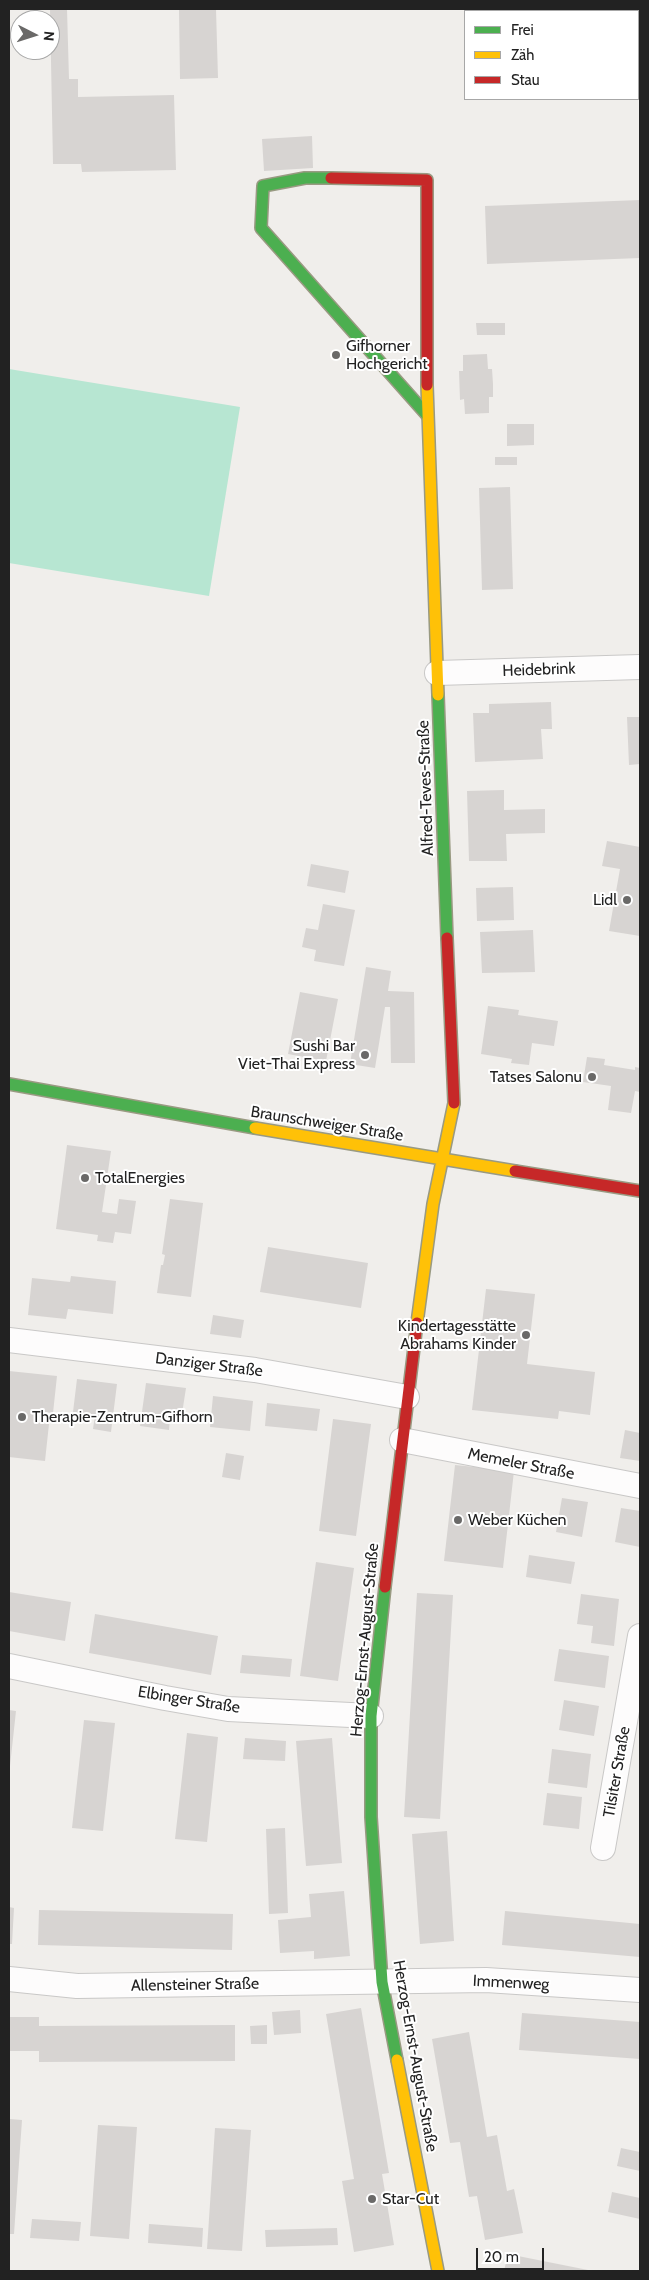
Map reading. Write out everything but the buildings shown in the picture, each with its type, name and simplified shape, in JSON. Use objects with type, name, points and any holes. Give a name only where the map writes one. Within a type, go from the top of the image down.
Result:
[{"type":"street","name":"Alfred-Teves-Straße","points":[[427,415],[261,228],[263,186],[305,178],[428,180],[427,415],[454,1105],[441,1159]]},
{"type":"street","name":"Heidebrink","points":[[438,673],[640,667]]},
{"type":"street","name":"Braunschweiger Straße","points":[[9,1084],[160,1112],[640,1191]]},
{"type":"street","name":"Herzog-Ernst-August-Straße","points":[[438,2271],[382,1982],[371,1817],[371,1716],[407,1397],[433,1204],[441,1159]]},
{"type":"street","name":"Danziger Straße","points":[[9,1340],[255,1370],[407,1397]]},
{"type":"street","name":"Memeler Straße","points":[[402,1440],[640,1486]]},
{"type":"street","name":"Tilsiter Straße","points":[[603,1848],[638,1673],[640,1636]]},
{"type":"street","name":"Elbinger Straße","points":[[9,1666],[228,1709],[371,1716]]},
{"type":"street","name":"Allensteiner Straße","points":[[9,1979],[77,1986],[382,1982]]},
{"type":"street","name":"Immenweg","points":[[382,1982],[486,1980],[640,1990]]},
{"type":"green space","points":[[9,369],[240,407],[209,596],[9,563]]},
{"type":"traffic: fast","points":[[331,178],[305,178],[263,186],[261,228],[427,415]]},
{"type":"traffic: fast","points":[[438,695],[447,938]]},
{"type":"traffic: fast","points":[[9,1084],[255,1128]]},
{"type":"traffic: fast","points":[[385,1587],[371,1716],[371,1817],[382,1982],[397,2060]]},
{"type":"traffic: slow","points":[[427,385],[438,695]]},
{"type":"traffic: slow","points":[[417,1323],[433,1204],[454,1103]]},
{"type":"traffic: slow","points":[[255,1128],[515,1171]]},
{"type":"traffic: slow","points":[[397,2060],[438,2271]]},
{"type":"traffic: jam","points":[[331,178],[427,180],[427,385]]},
{"type":"traffic: jam","points":[[447,938],[454,1103]]},
{"type":"traffic: jam","points":[[515,1171],[640,1191]]},
{"type":"traffic: jam","points":[[385,1587],[417,1323]]},
{"type":"place","name":"Gifhorner Hochgericht","points":[[336,355]]},
{"type":"place","name":"Lidl","points":[[627,900]]},
{"type":"place","name":"Sushi Bar Viet-Thai Express","points":[[365,1055]]},
{"type":"place","name":"Tatses Salonu","points":[[592,1077]]},
{"type":"place","name":"TotalEnergies","points":[[85,1178]]},
{"type":"place","name":"Kindertagesstätte Abrahams Kinder","points":[[526,1335]]},
{"type":"place","name":"Therapie-Zentrum-Gifhorn","points":[[22,1417]]},
{"type":"place","name":"Weber Küchen","points":[[458,1520]]},
{"type":"place","name":"Star-Cut","points":[[372,2199]]}]
